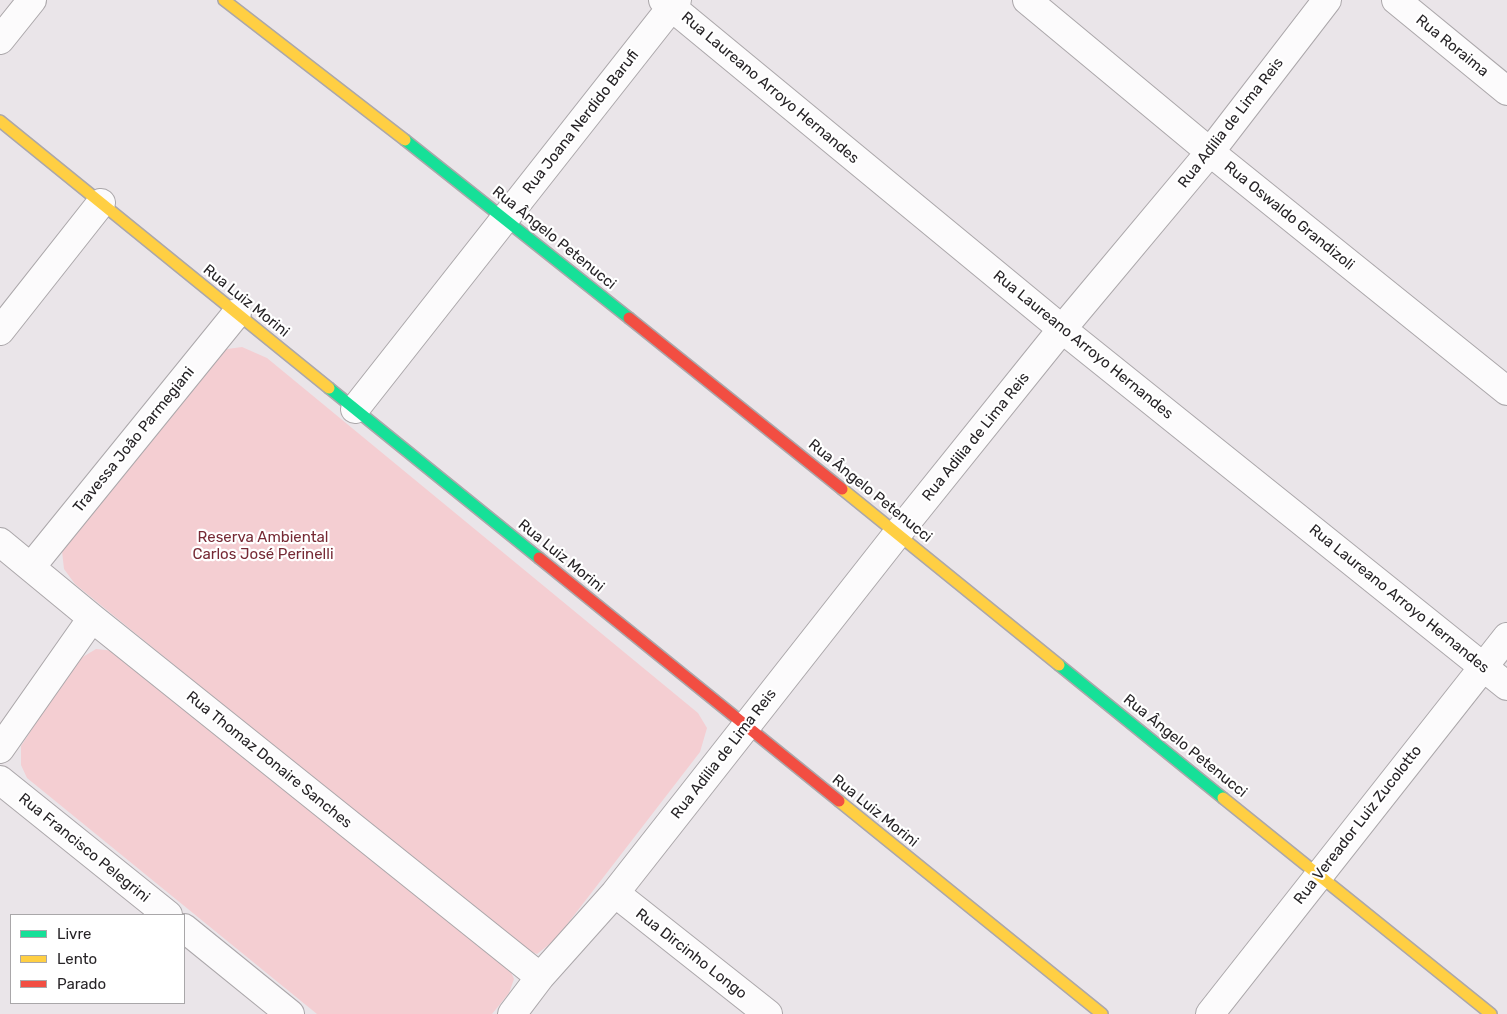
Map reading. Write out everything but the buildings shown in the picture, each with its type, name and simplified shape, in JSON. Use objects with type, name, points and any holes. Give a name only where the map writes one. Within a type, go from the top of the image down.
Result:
[{"type":"street","points":[[0,40],[32,0]]},
{"type":"street","name":"Rua Ângelo Petenucci","points":[[224,0],[506,218],[1491,1014]]},
{"type":"street","name":"Rua Oswaldo Grandizoli","points":[[1027,0],[1210,152],[1507,391]]},
{"type":"street","name":"Rua Adilia de Lima Reis","points":[[512,1014],[540,977],[615,893],[898,533],[1062,329],[1210,152],[1327,0]]},
{"type":"street","name":"Rua Roraima","points":[[1396,0],[1507,91]]},
{"type":"street","name":"Rua Joana Nerdido Barufi","points":[[355,409],[506,218],[670,2]]},
{"type":"street","name":"Rua Laureano Arroyo Hernandes","points":[[670,2],[1062,329],[1507,686]]},
{"type":"street","name":"Rua Luiz Morini","points":[[0,121],[1102,1014]]},
{"type":"street","points":[[0,332],[101,203]]},
{"type":"street","name":"Travessa João Parmegiani","points":[[31,567],[237,313]]},
{"type":"street","name":"Rua Thomaz Donaire Sanches","points":[[0,542],[540,977]]},
{"type":"street","points":[[0,749],[92,618]]},
{"type":"street","name":"Rua Vereador Luiz Zucolotto","points":[[1210,1014],[1507,637]]},
{"type":"street","name":"Rua Francisco Pelegrini","points":[[0,780],[167,914]]},
{"type":"street","name":"Rua Dircinho Longo","points":[[615,893],[768,1014]]},
{"type":"street","points":[[185,929],[290,1014]]},
{"type":"green space","name":"Reserva Ambiental Carlos José Perinelli","points":[[242,347],[267,358],[698,713],[707,728],[700,752],[555,940],[537,954],[518,946],[75,584],[64,569],[62,551],[220,350]]},
{"type":"green space","points":[[96,649],[115,651],[506,960],[514,979],[509,993],[492,1014],[317,1014],[27,778],[21,765],[21,746],[76,661]]},
{"type":"traffic: fast","points":[[405,140],[629,318]]},
{"type":"traffic: fast","points":[[329,388],[539,558]]},
{"type":"traffic: fast","points":[[1059,665],[1223,798]]},
{"type":"traffic: slow","points":[[224,0],[405,140]]},
{"type":"traffic: slow","points":[[0,121],[329,388]]},
{"type":"traffic: slow","points":[[842,489],[1059,665]]},
{"type":"traffic: slow","points":[[1223,798],[1491,1014]]},
{"type":"traffic: slow","points":[[839,801],[1102,1014]]},
{"type":"traffic: jam","points":[[629,318],[842,489]]},
{"type":"traffic: jam","points":[[539,558],[839,801]]}]
